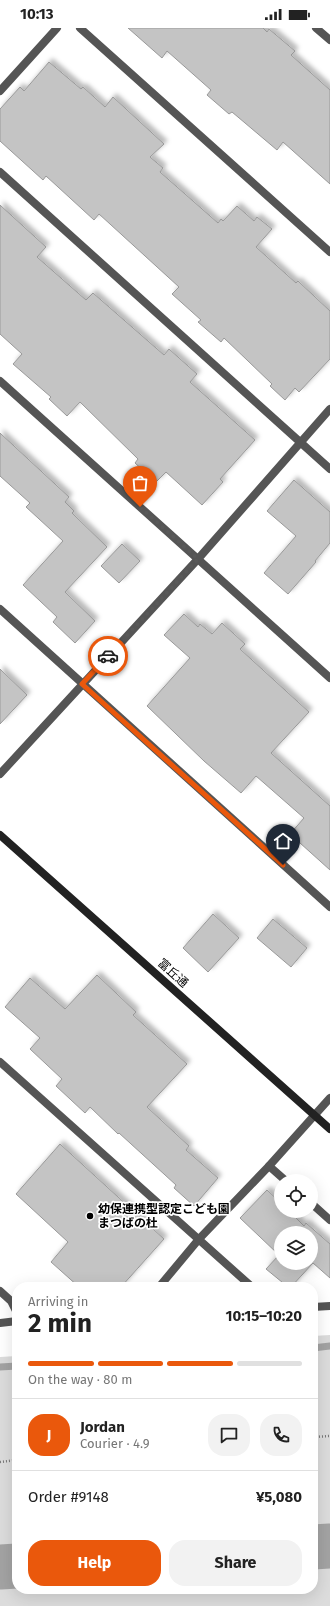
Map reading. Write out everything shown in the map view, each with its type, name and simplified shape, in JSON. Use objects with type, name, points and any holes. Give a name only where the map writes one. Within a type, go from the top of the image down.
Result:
[{"type":"street","points":[[0,91],[57,28]]},
{"type":"street","points":[[80,28],[330,252]]},
{"type":"street","points":[[316,28],[330,40]]},
{"type":"street","points":[[0,172],[330,468]]},
{"type":"street","points":[[0,381],[330,678]]},
{"type":"street","points":[[0,774],[198,559],[330,409]]},
{"type":"street","points":[[0,609],[330,907]]},
{"type":"street","name":"富丘通","points":[[0,835],[330,1129]]},
{"type":"street","points":[[0,1062],[246,1282]]},
{"type":"street","points":[[163,1282],[199,1239],[269,1166],[330,1098]]},
{"type":"street","points":[[269,1166],[278,1174]]},
{"type":"street","points":[[318,1209],[330,1220]]},
{"type":"street","points":[[0,1291],[12,1303]]},
{"type":"street","points":[[318,1307],[330,1306]]},
{"type":"street","points":[[0,1322],[12,1321]]},
{"type":"path","points":[[318,1437],[330,1436]]},
{"type":"path","points":[[0,1462],[12,1461]]},
{"type":"shaded area","points":[[330,1335],[330,1606],[0,1606],[0,1357],[12,1356],[12,1594],[318,1594],[318,1336]]},
{"type":"building","points":[[128,28],[263,28],[267,32],[269,29],[295,51],[291,55],[330,90],[330,184],[283,142],[277,150],[232,112],[229,114],[207,95],[211,90],[167,51],[162,58]]},
{"type":"building","points":[[49,62],[81,89],[83,87],[105,107],[113,97],[164,144],[150,157],[163,168],[160,172],[218,223],[221,219],[223,221],[237,206],[254,221],[257,217],[272,229],[256,247],[296,283],[298,281],[330,311],[330,359],[299,392],[295,388],[285,400],[270,386],[272,384],[224,338],[221,342],[198,322],[201,320],[172,294],[179,287],[99,214],[94,220],[46,176],[43,180],[0,141],[0,109],[20,87],[24,91]]},
{"type":"building","points":[[0,205],[46,247],[37,257],[86,300],[93,293],[164,355],[169,349],[197,374],[190,382],[255,440],[220,479],[223,482],[202,505],[166,472],[156,482],[135,463],[138,459],[80,402],[67,416],[49,399],[51,397],[13,364],[22,354],[0,334]]},
{"type":"building","points":[[0,433],[69,497],[65,502],[74,511],[72,513],[107,547],[65,592],[95,621],[75,643],[53,622],[57,617],[23,585],[63,541],[26,507],[30,503],[0,476]]},
{"type":"building","points":[[294,480],[330,512],[330,543],[315,561],[316,562],[288,594],[264,573],[296,536],[267,511]]},
{"type":"building","points":[[122,544],[140,561],[119,583],[101,566]]},
{"type":"building","points":[[184,614],[198,627],[200,624],[212,634],[222,623],[245,644],[240,649],[309,712],[271,753],[330,806],[330,870],[290,834],[304,818],[256,776],[241,793],[204,761],[147,706],[190,658],[164,635]]},
{"type":"building","points":[[0,669],[27,695],[0,724]]},
{"type":"building","points":[[213,914],[239,938],[208,972],[183,948]]},
{"type":"building","points":[[273,919],[307,948],[291,967],[257,938]]},
{"type":"building","points":[[97,975],[136,1012],[133,1015],[187,1064],[147,1107],[189,1146],[186,1150],[218,1178],[194,1206],[174,1188],[176,1185],[90,1107],[85,1113],[56,1086],[62,1079],[30,1049],[40,1038],[5,1007],[30,978],[65,1009]]},
{"type":"building","name":"幼保連携型認定こども園 まつばの杜","points":[[60,1144],[164,1239],[125,1282],[73,1282],[51,1262],[68,1242],[16,1194]]},
{"type":"building","points":[[267,1190],[274,1196],[274,1218],[296,1218],[304,1226],[274,1226],[274,1250],[240,1218]]},
{"type":"building","points":[[318,1234],[330,1244],[330,1278],[318,1267]]},
{"type":"building","points":[[274,1260],[274,1270],[307,1270],[296,1282],[282,1282],[266,1269]]},
{"type":"waterway","points":[[318,1347],[330,1346]]},
{"type":"waterway","points":[[0,1367],[12,1366]]},
{"type":"waterway","points":[[318,1547],[330,1546]]},
{"type":"waterway","points":[[0,1567],[12,1566]]},
{"type":"way so far","points":[[108,656],[198,559],[140,507]]},
{"type":"place","name":"幼保連携型認定こども園 まつばの杜","points":[[90,1216]]},
{"type":"route","points":[[108,656],[82,684],[283,865]]}]
